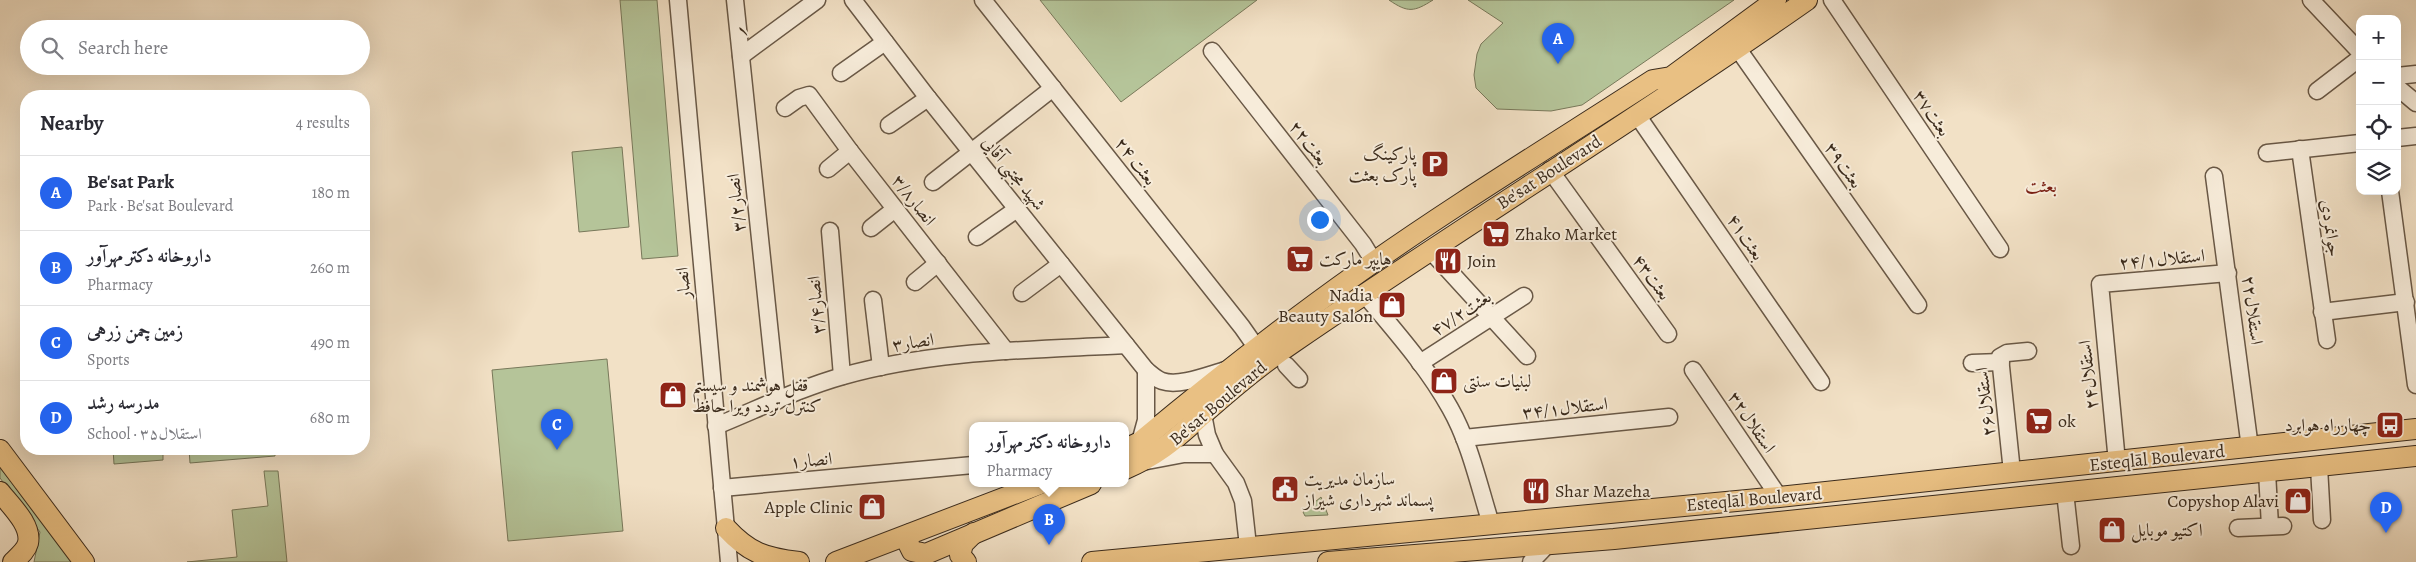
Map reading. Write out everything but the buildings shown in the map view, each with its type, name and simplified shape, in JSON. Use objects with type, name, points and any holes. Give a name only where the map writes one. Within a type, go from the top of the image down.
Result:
[{"type":"main road","name":"Be'sat Boulevard","points":[[1133,445],[1256,347],[1374,262],[1522,162],[1653,80],[1671,77],[1776,0]]},
{"type":"main road","name":"Be'sat Boulevard","points":[[1134,466],[1170,445],[1240,382],[1285,348],[1550,170],[1738,48],[1807,0]]},
{"type":"main road","name":"Esteqlāl Boulevard","points":[[1092,562],[1351,536],[1778,498],[2416,429]]},
{"type":"main road","points":[[0,450],[84,562]]},
{"type":"main road","name":"Esteqlāl Boulevard","points":[[1328,562],[1444,557],[1549,543],[1720,529],[2416,456]]},
{"type":"main road","points":[[2158,458],[2161,483]]},
{"type":"main road","points":[[836,562],[910,534],[1009,489],[1021,487]]},
{"type":"main road","points":[[910,534],[908,543],[912,551],[935,558],[956,542],[975,532],[1084,487]]},
{"type":"main road","points":[[0,492],[25,525],[28,543],[24,551],[13,562]]},
{"type":"main road","points":[[1720,502],[1720,529]]},
{"type":"main road","points":[[726,528],[752,552],[766,557],[799,562]]},
{"type":"main road","points":[[966,562],[960,555],[963,544],[975,532]]},
{"type":"main road","points":[[1351,536],[1353,560]]},
{"type":"street","name":"انصار","points":[[678,0],[729,562]]},
{"type":"street","name":"انصار۳/۲","points":[[735,0],[777,401]]},
{"type":"street","name":"۱","points":[[740,56],[817,0]]},
{"type":"street","name":"شهید مجتبی آقایی","points":[[853,0],[928,98],[1146,370]]},
{"type":"street","name":"بعثت ۲۴","points":[[983,0],[1256,347]]},
{"type":"street","name":"بعثت۳۷","points":[[1832,0],[2000,249]]},
{"type":"street","points":[[2311,0],[2356,48]]},
{"type":"street","points":[[840,73],[885,42]]},
{"type":"street","name":"بعثت۳۹","points":[[1738,48],[1918,305]]},
{"type":"street","name":"بعثت۲۲","points":[[1212,51],[1363,244],[1374,262]]},
{"type":"street","points":[[2316,91],[2357,60]]},
{"type":"street","points":[[2401,76],[2416,74]]},
{"type":"street","points":[[933,182],[1053,88]]},
{"type":"street","points":[[2401,90],[2416,103]]},
{"type":"street","name":"انصار۳/۸","points":[[786,108],[800,98],[809,95],[850,151],[1006,351]]},
{"type":"street","points":[[888,125],[928,98]]},
{"type":"street","name":"بعثت۴۱","points":[[1637,115],[1821,382]]},
{"type":"street","points":[[2401,138],[2416,136]]},
{"type":"street","points":[[2267,153],[2356,143]]},
{"type":"street","name":"جوانمردی","points":[[2300,148],[2327,340]]},
{"type":"street","points":[[828,169],[850,151]]},
{"type":"street","name":"بعثت۴۳","points":[[1550,170],[1668,334]]},
{"type":"street","name":"استقلال۲۲","points":[[2214,176],[2250,448]]},
{"type":"street","points":[[2391,195],[2416,385]]},
{"type":"street","points":[[871,228],[895,209]]},
{"type":"street","points":[[977,237],[1017,209]]},
{"type":"street","name":"انصار۳/۴","points":[[830,231],[842,376]]},
{"type":"street","points":[[1431,251],[1527,356]]},
{"type":"street","points":[[915,282],[938,263]]},
{"type":"street","points":[[1022,293],[1061,264]]},
{"type":"street","name":"استقلال۲۴/۱","points":[[2100,284],[2228,273]]},
{"type":"street","name":"استقلال۲۴","points":[[2100,284],[2117,462]]},
{"type":"street","points":[[1365,296],[1424,368],[1451,409],[1464,438],[1492,524]]},
{"type":"street","name":"بعثت۴۷/۲","points":[[1424,368],[1492,317],[1524,296]]},
{"type":"street","points":[[873,300],[881,367]]},
{"type":"street","points":[[2322,312],[2406,302]]},
{"type":"street","name":"انصار۳","points":[[716,426],[842,376],[908,361],[1006,351],[1126,345]]},
{"type":"street","name":"استقلال۲۶","points":[[2012,472],[2000,357],[2007,353],[2028,351]]},
{"type":"street","points":[[1972,363],[2001,362]]},
{"type":"street","points":[[1286,365],[1299,379]]},
{"type":"street","points":[[1146,370],[1160,381],[1181,383],[1226,370]]},
{"type":"street","points":[[1133,445],[1146,420],[1146,370]]},
{"type":"street","name":"استقلال۳۲","points":[[1693,370],[1778,498]]},
{"type":"street","points":[[1203,414],[1207,435],[1215,454],[1236,483],[1243,501],[1248,546]]},
{"type":"street","name":"استقلال۳۴/۱","points":[[1464,438],[1669,417]]},
{"type":"street","points":[[1134,466],[1184,454],[1215,454]]},
{"type":"street","name":"انصار۱","points":[[722,488],[969,464]]},
{"type":"street","points":[[2319,467],[2322,520]]},
{"type":"street","points":[[2238,528],[2276,526],[2267,472]]},
{"type":"street","points":[[2065,492],[2071,546]]},
{"type":"street","points":[[1531,562],[1549,543]]},
{"type":"green space","points":[[620,0],[657,0],[678,256],[642,259]]},
{"type":"green space","points":[[1040,0],[1257,0],[1121,102]]},
{"type":"green space","points":[[1389,0],[1433,0],[1416,9],[1406,9]]},
{"type":"green space","points":[[1468,0],[1734,0],[1582,105],[1551,111],[1497,109],[1476,88],[1474,75],[1477,54],[1481,44],[1503,23]]},
{"type":"green space","points":[[622,147],[629,227],[579,232],[572,152]]},
{"type":"green space","points":[[607,359],[623,531],[508,541],[492,370]]},
{"type":"green space","points":[[113,455],[163,455],[163,460],[114,464]]},
{"type":"green space","points":[[189,455],[275,455],[275,456],[190,463]]},
{"type":"green space","points":[[0,468],[77,562],[34,562],[40,532],[0,478]]},
{"type":"green space","points":[[264,471],[278,471],[287,562],[187,562],[237,557],[232,510],[268,506]]},
{"type":"green space","points":[[1321,497],[1328,515],[1305,516],[1303,512]]},
{"type":"place","name":"Be'sat Park","points":[[1558,64]]},
{"type":"place","name":"پارکینگ پارک بعثت","points":[[1435,164]]},
{"type":"place","name":"Zhako Market","points":[[1496,234]]},
{"type":"place","name":"هایپر مارکت","points":[[1300,259]]},
{"type":"place","name":"Join","points":[[1448,261]]},
{"type":"place","name":"Nadia Beauty Salon","points":[[1392,305]]},
{"type":"place","name":"لبنیات سنتی","points":[[1444,381]]},
{"type":"place","name":"قفل هوشمند و سیستم کنترل تردد ویرا حافظ","points":[[673,395]]},
{"type":"place","name":"ok","points":[[2039,421]]},
{"type":"place","name":"چهارراه هوابرد","points":[[2390,425]]},
{"type":"place","name":"زمین چمن زرهی","points":[[557,450]]},
{"type":"place","name":"سازمان مدیریت پسماند شهرداری شیراز","points":[[1285,489]]},
{"type":"place","name":"Shar Mazeha","points":[[1536,491]]},
{"type":"place","name":"Copyshop Alavi","points":[[2298,501]]},
{"type":"place","name":"Apple Clinic","points":[[872,507]]},
{"type":"place","name":"اکتیو موبایل","points":[[2112,530]]},
{"type":"place","name":"مدرسه رشد","points":[[2386,533]]},
{"type":"place","name":"داروخانه دکتر مهرآور","points":[[1049,545]]},
{"type":"district","name":"بعثت","points":[[2041,186]]}]
